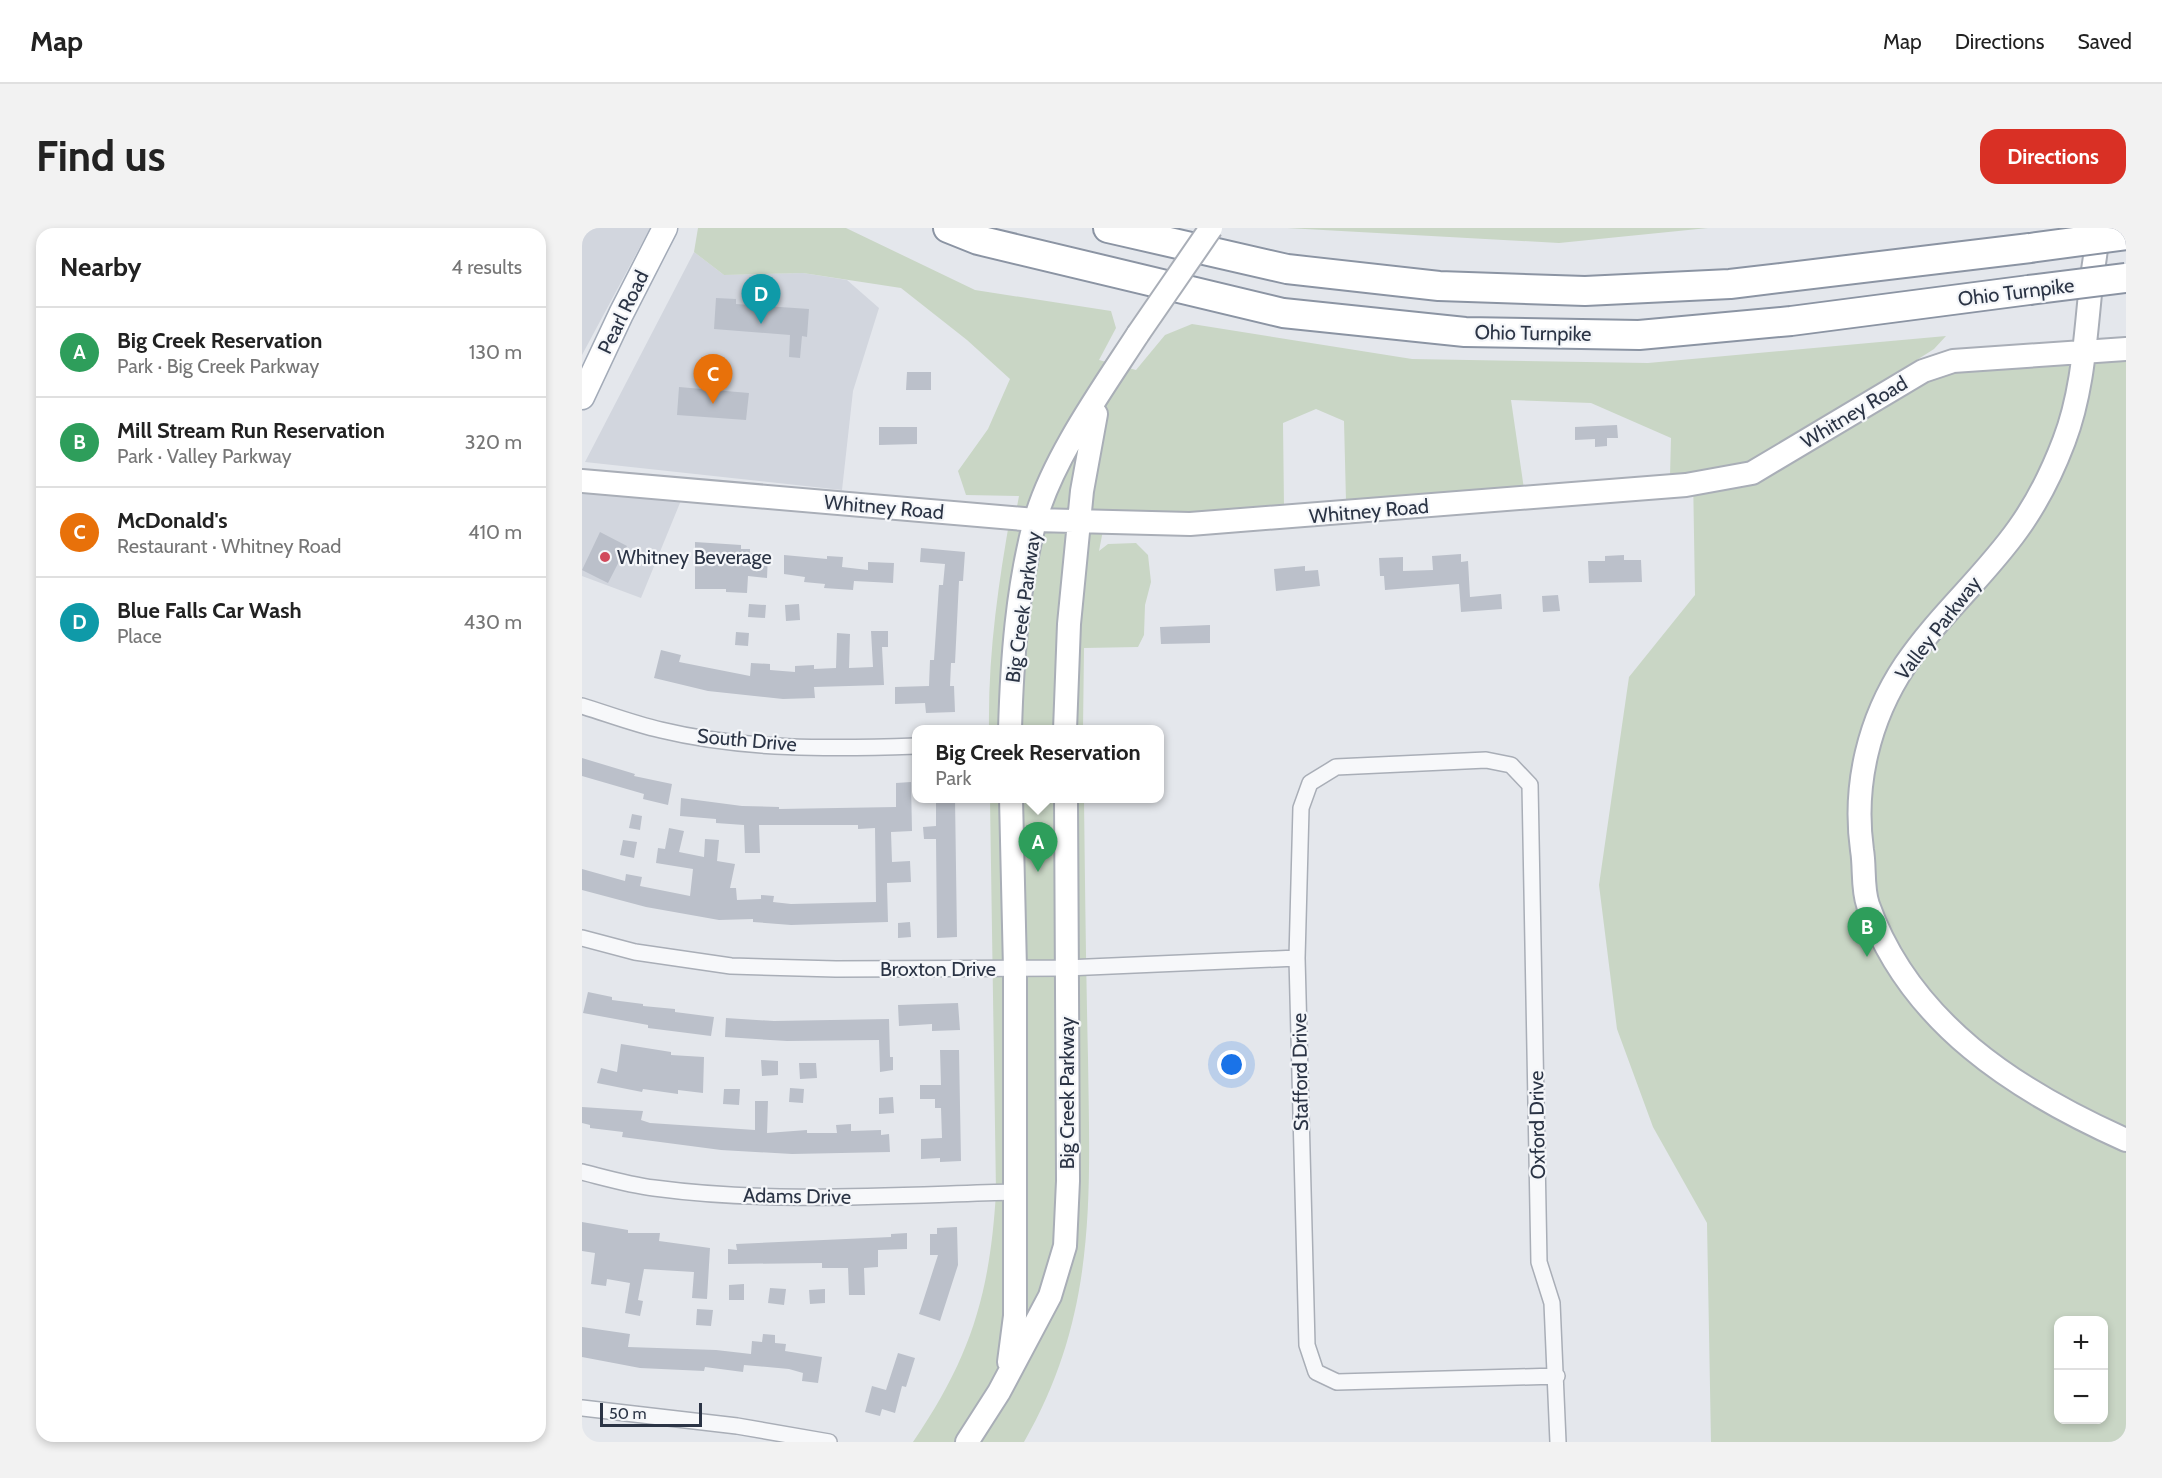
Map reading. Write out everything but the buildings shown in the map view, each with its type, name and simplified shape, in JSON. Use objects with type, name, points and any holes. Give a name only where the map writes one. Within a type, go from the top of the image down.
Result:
[{"type":"highway","name":"Ohio Turnpike","points":[[948,228],[978,240],[1283,313],[1465,332],[1639,335],[1791,321],[2126,278]]},
{"type":"highway","points":[[1108,228],[1287,268],[1439,286],[1585,291],[1730,284],[2126,235]]},
{"type":"main road","name":"Pearl Road","points":[[582,397],[665,228]]},
{"type":"street","name":"Big Creek Parkway","points":[[1010,725],[1012,666],[1020,598],[1035,520],[1066,451],[1101,392],[1211,228]]},
{"type":"street","name":"Valley Parkway","points":[[2098,228],[2077,399],[2064,441],[2019,529],[1938,622],[1905,666],[1882,706],[1868,740],[1861,784],[1859,831],[1867,902],[1897,967],[1929,1008],[1970,1049],[2022,1087],[2084,1121],[2126,1140]]},
{"type":"street","name":"Whitney Road","points":[[582,481],[1035,520],[1190,524],[1686,485],[1752,473],[1923,371],[1953,361],[2126,349]]},
{"type":"street","name":"Big Creek Parkway","points":[[1065,725],[1069,624],[1078,522],[1091,431],[1101,392]]},
{"type":"street","name":"South Drive","points":[[582,706],[662,730],[740,742],[859,748],[912,746]]},
{"type":"street","name":"Stafford Drive","points":[[1532,806],[1530,785],[1511,765],[1486,760],[1336,767],[1310,783],[1301,808],[1297,958],[1307,1345],[1316,1372],[1336,1382],[1557,1376]]},
{"type":"street","name":"Big Creek Parkway","points":[[1008,1375],[1015,1316],[1015,969],[1011,803]]},
{"type":"street","name":"Big Creek Parkway","points":[[967,1442],[1008,1375],[1050,1296],[1065,1246],[1068,1181],[1066,803]]},
{"type":"street","name":"Oxford Drive","points":[[1532,806],[1539,1262],[1552,1303],[1557,1376],[1558,1442]]},
{"type":"street","name":"Broxton Drive","points":[[582,938],[635,952],[730,966],[1015,969],[1297,958]]},
{"type":"street","name":"Adams Drive","points":[[582,1172],[652,1188],[740,1196],[813,1198],[1015,1192]]},
{"type":"street","points":[[582,1408],[737,1426],[829,1442]]},
{"type":"shaded area","points":[[582,228],[650,228],[582,355]]},
{"type":"shaded area","points":[[694,252],[724,275],[803,273],[847,280],[879,308],[853,391],[842,490],[585,462]]},
{"type":"shaded area","points":[[582,488],[682,498],[641,598],[582,576]]},
{"type":"green space","points":[[698,228],[846,228],[975,290],[1111,311],[1116,328],[1099,360],[1136,370],[1165,335],[1192,324],[1412,359],[1648,363],[1946,336],[1934,349],[1912,363],[2126,344],[2126,1442],[1711,1442],[1707,1223],[1653,1127],[1617,1029],[1599,885],[1629,677],[1695,595],[1693,474],[1670,476],[1671,438],[1591,403],[1511,400],[1524,489],[1346,501],[1344,421],[1316,409],[1283,423],[1284,507],[1105,520],[1099,551],[1108,544],[1136,543],[1148,555],[1151,582],[1145,605],[1144,635],[1138,647],[1084,648],[1083,725],[989,725],[990,674],[998,593],[1011,512],[1016,512],[1019,496],[966,495],[958,471],[988,429],[1010,379],[967,340],[901,288],[803,273],[724,275],[694,252]]},
{"type":"green space","points":[[1287,228],[1708,228],[1559,243]]},
{"type":"green space","points":[[990,803],[1084,803],[1088,1208],[1077,1302],[1065,1348],[1048,1395],[1024,1442],[913,1442],[950,1381],[974,1323],[989,1262],[996,1192]]},
{"type":"place","name":"Blue Falls Car Wash","points":[[761,324]]},
{"type":"place","name":"McDonald's","points":[[713,404]]},
{"type":"place","name":"Whitney Beverage","points":[[605,557]]},
{"type":"place","name":"Big Creek Reservation","points":[[1038,872]]},
{"type":"place","name":"Mill Stream Run Reservation","points":[[1867,957]]}]
